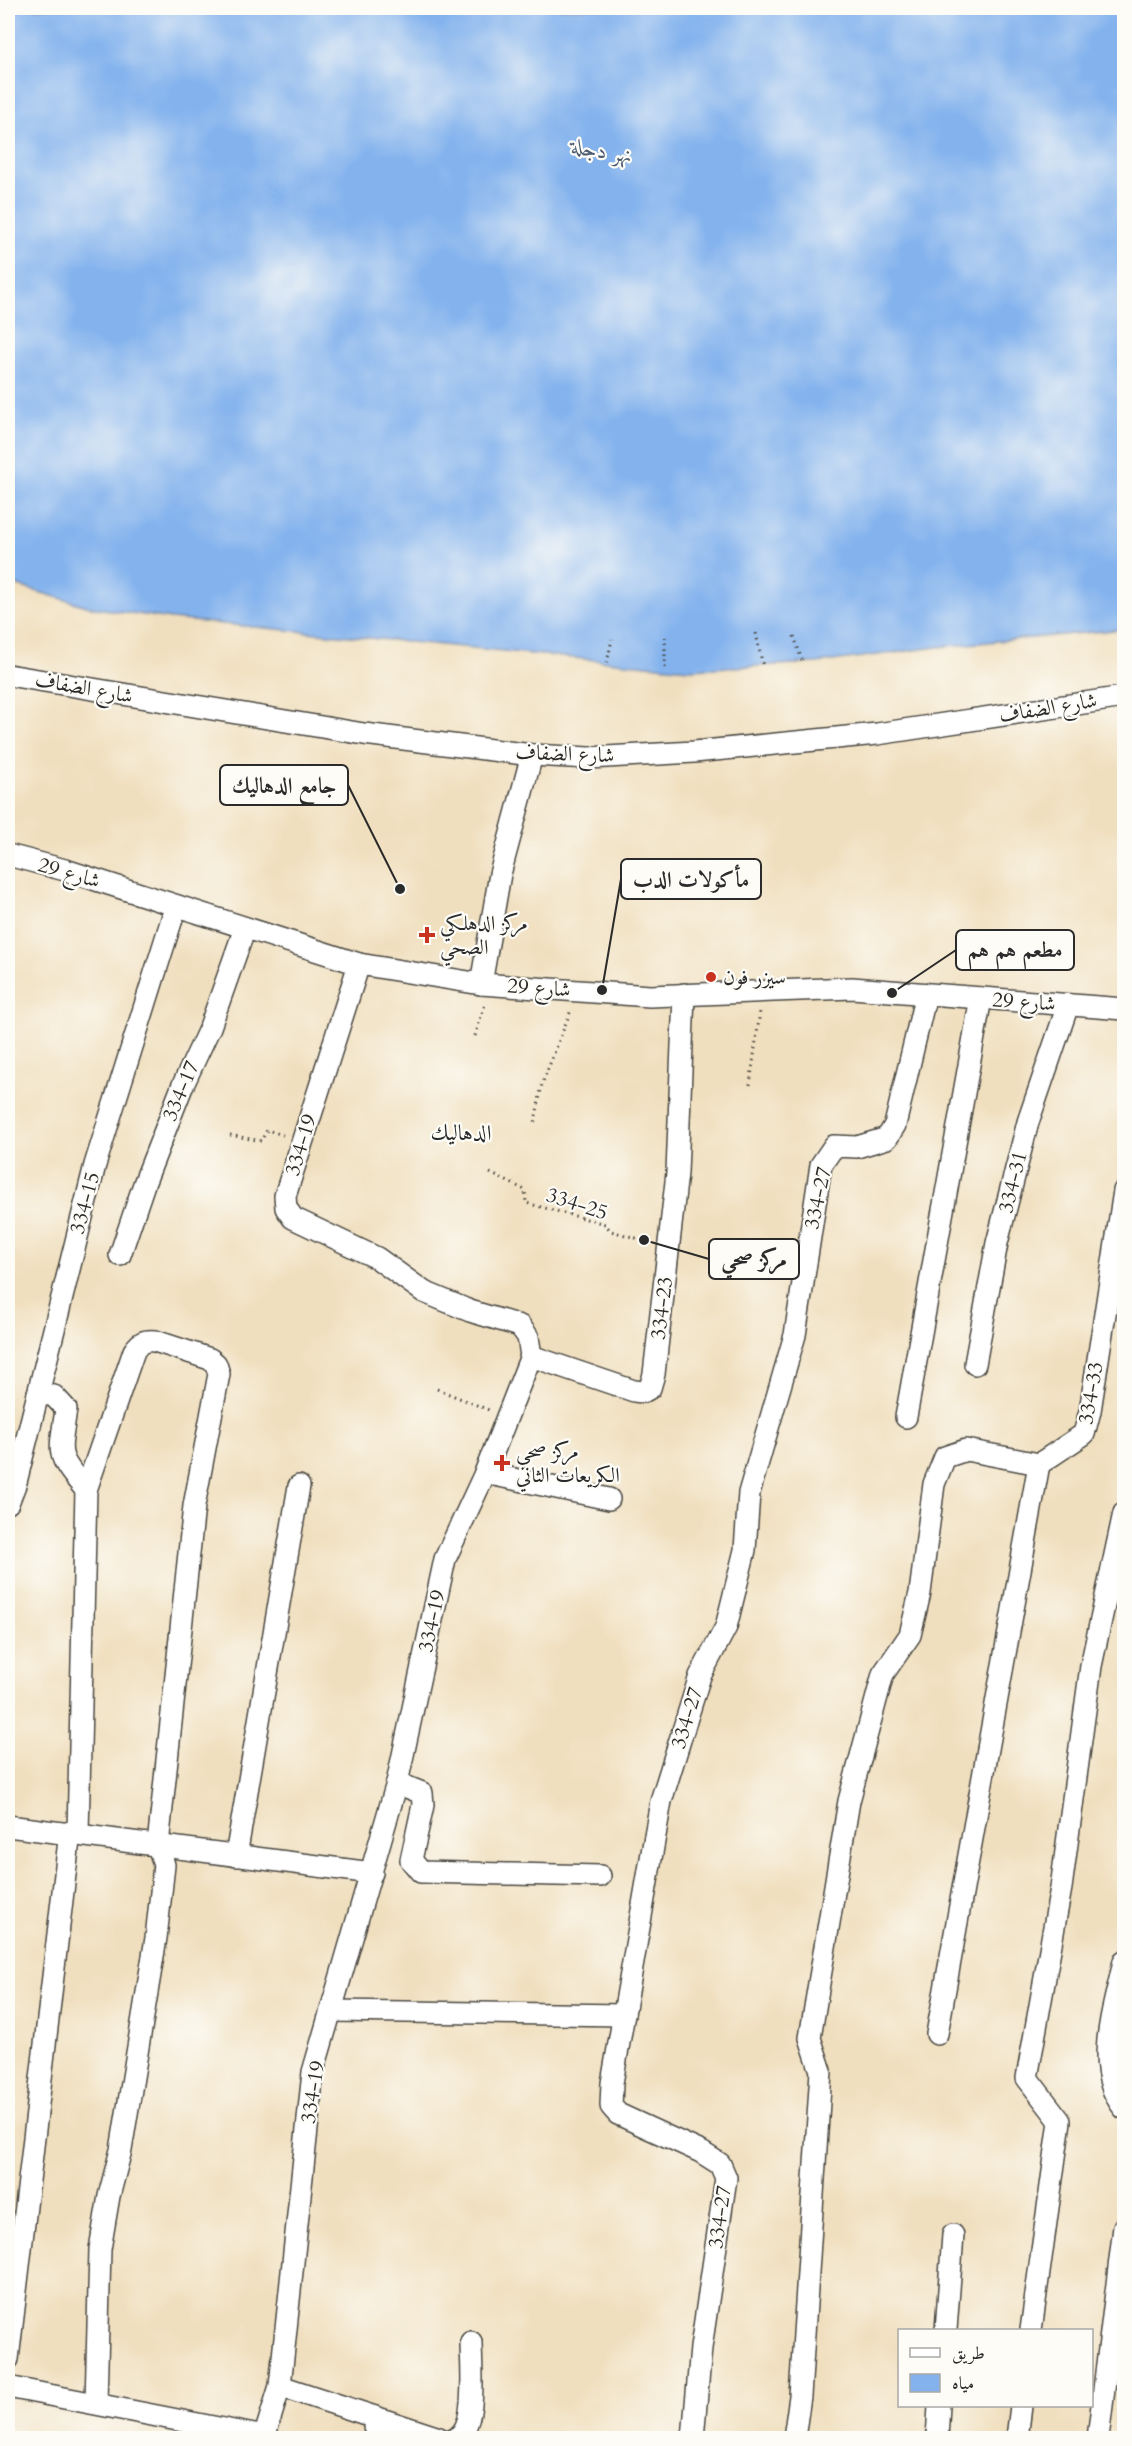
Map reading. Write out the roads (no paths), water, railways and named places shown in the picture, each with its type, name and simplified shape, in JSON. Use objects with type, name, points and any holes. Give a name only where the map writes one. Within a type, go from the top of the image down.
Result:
[{"type":"street","name":"شارع الضفاف","points":[[8,675],[364,734],[532,755],[641,756],[877,734],[1125,697]]},
{"type":"street","points":[[485,985],[500,874],[532,755]]},
{"type":"street","name":"شارع 29","points":[[8,855],[359,964],[485,985],[650,996],[852,988],[1125,1009]]},
{"type":"street","name":"334-15","points":[[8,1503],[16,1482],[95,1165],[176,906]]},
{"type":"street","name":"334-17","points":[[120,1255],[144,1184],[182,1088],[210,1027],[244,928]]},
{"type":"street","name":"334-19","points":[[264,2438],[280,2386],[313,2072],[397,1783],[445,1559],[485,1473],[531,1356],[528,1337],[520,1326],[470,1311],[424,1292],[377,1258],[293,1218],[286,1208],[285,1196],[359,964]]},
{"type":"street","name":"334-23","points":[[531,1356],[634,1391],[643,1392],[650,1388],[677,1173],[684,994]]},
{"type":"street","name":"334-27","points":[[693,2439],[701,2348],[726,2178],[720,2163],[618,2114],[611,2106],[612,2083],[661,1801],[700,1676],[726,1627],[745,1551],[749,1493],[795,1335],[821,1165],[834,1146],[857,1147],[886,1138],[895,1125],[926,994]]},
{"type":"street","points":[[906,1417],[981,999]]},
{"type":"street","name":"334-31","points":[[975,1364],[997,1243],[1028,1122],[1068,1005]]},
{"type":"street","name":"334-33","points":[[1040,1464],[1084,1434],[1090,1411],[1125,1191]]},
{"type":"street","points":[[8,2359],[74,1833],[86,1490],[134,1351],[139,1343],[146,1340],[154,1341],[196,1353],[216,1364],[219,1374],[194,1506],[158,1845],[164,1865],[156,1938],[121,2150],[109,2196],[100,2249],[96,2403]]},
{"type":"street","points":[[38,1393],[54,1396],[66,1409],[58,1449],[64,1465],[86,1490]]},
{"type":"street","points":[[794,2439],[800,2396],[820,2071],[810,2038],[849,1801],[883,1674],[910,1635],[921,1593],[934,1484],[945,1457],[966,1450],[1040,1464],[937,2034]]},
{"type":"street","points":[[485,1473],[609,1499]]},
{"type":"street","points":[[236,1856],[299,1486]]},
{"type":"street","points":[[1031,2329],[1060,2121],[1027,2078],[1061,1888],[1091,1666],[1125,1513]]},
{"type":"street","points":[[397,1783],[422,1793],[423,1805],[411,1860],[421,1872],[600,1876]]},
{"type":"street","points":[[8,1826],[372,1873]]},
{"type":"street","points":[[1125,1961],[1106,2052],[1114,2095],[1125,2108]]},
{"type":"street","points":[[332,2011],[624,2015]]},
{"type":"street","points":[[1098,2439],[1125,2227]]},
{"type":"street","points":[[946,2329],[954,2235]]},
{"type":"street","points":[[458,2438],[468,2427],[470,2414],[471,2342]]},
{"type":"street","points":[[280,2386],[439,2439]]},
{"type":"street","points":[[8,2387],[264,2438]]},
{"type":"street","points":[[937,2439],[939,2407]]},
{"type":"street","points":[[1017,2439],[1021,2407]]},
{"type":"street","points":[[375,2417],[374,2427],[382,2439]]},
{"type":"water","name":"نهر دجلة","points":[[8,8],[1124,8],[1124,629],[937,647],[817,663],[689,669],[171,619],[90,607],[8,583]]},
{"type":"place","name":"جامع الدهاليك","points":[[400,889]]},
{"type":"place","name":"مركز الدهلكي الصحي","points":[[427,935]]},
{"type":"place","name":"سيزر فون","points":[[711,977]]},
{"type":"place","name":"مأكولات الدب","points":[[602,990]]},
{"type":"place","name":"مطعم هم هم","points":[[892,993]]},
{"type":"place","name":"مركز صحي","points":[[644,1240]]},
{"type":"place","name":"مركز صحي الكريعات الثاني","points":[[502,1463]]},
{"type":"district","name":"الدهاليك","points":[[461,1133]]}]
